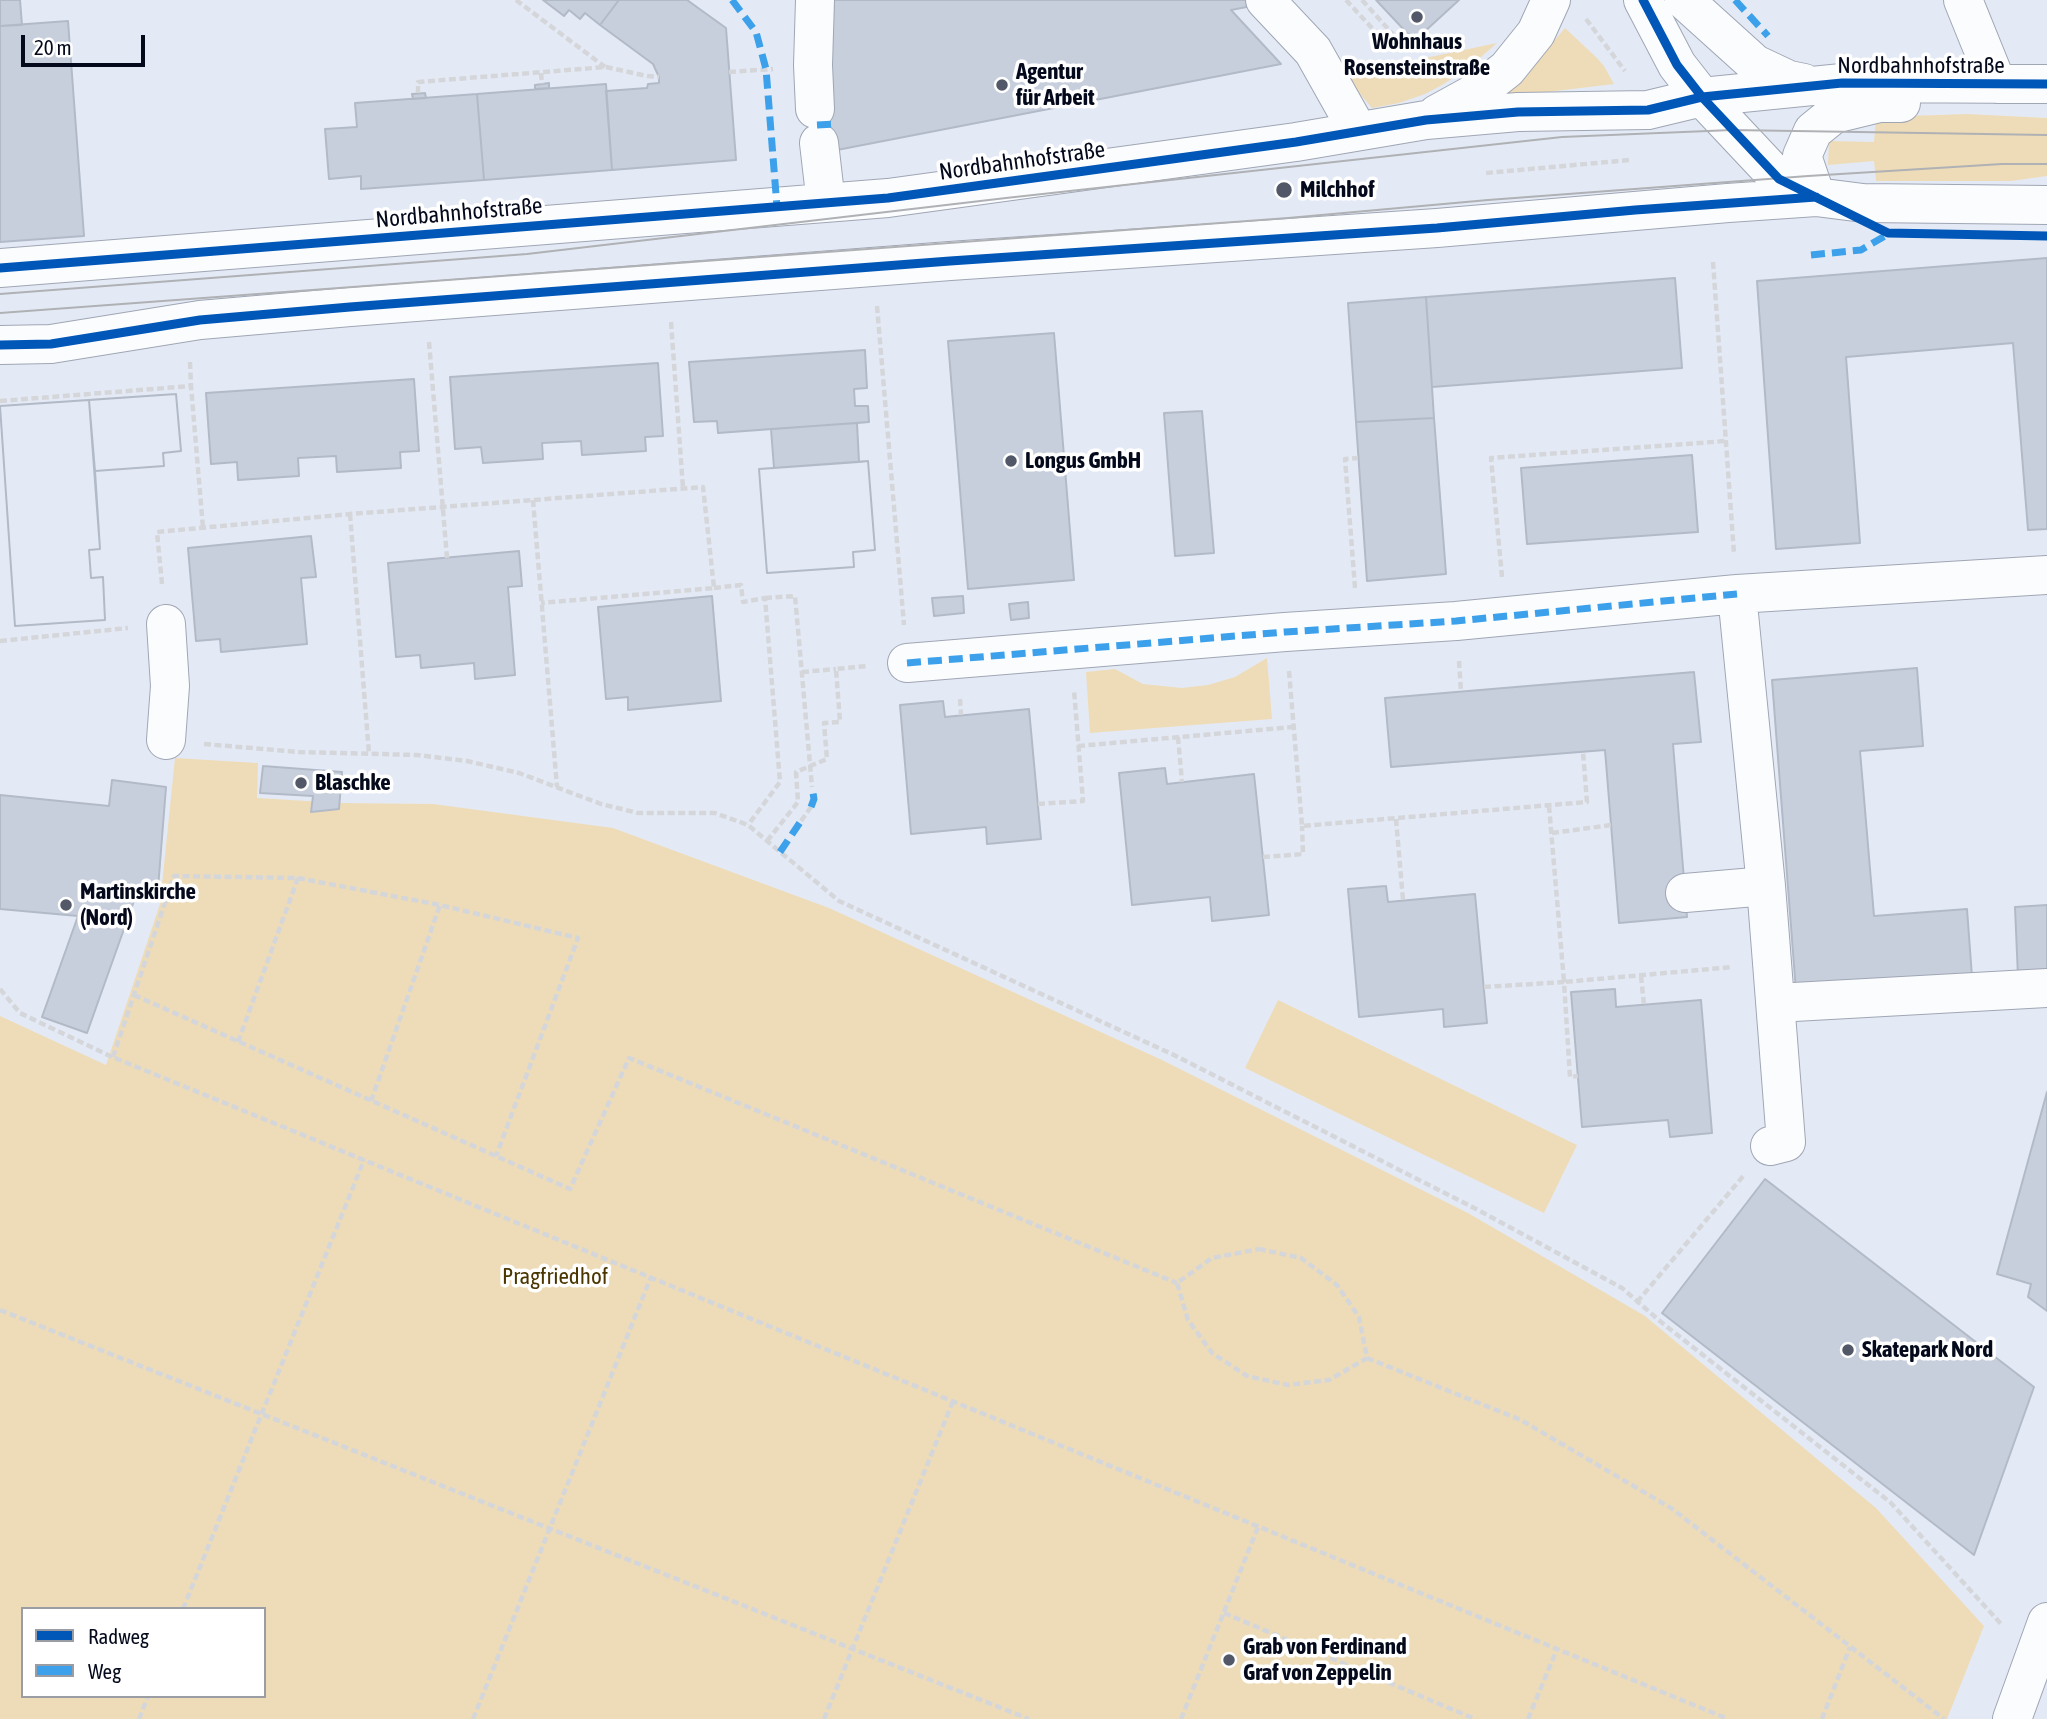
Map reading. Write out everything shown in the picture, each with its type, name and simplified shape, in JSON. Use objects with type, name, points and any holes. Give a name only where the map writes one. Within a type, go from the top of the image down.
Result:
[{"type":"street","points":[[815,0],[813,65],[825,203]]},
{"type":"street","points":[[1265,0],[1313,51],[1358,131]]},
{"type":"street","points":[[1643,0],[1677,65],[1702,97],[1779,179],[1816,197]]},
{"type":"street","points":[[1684,0],[1755,64],[1789,80],[1824,86]]},
{"type":"street","points":[[1426,120],[1479,90],[1507,69],[1536,33],[1567,7]]},
{"type":"street","points":[[1968,13],[1997,84]]},
{"type":"street","name":"Nordbahnhofstraße","points":[[0,268],[888,198],[1426,120],[1518,112],[1648,110],[1702,97],[1842,83],[2047,84]]},
{"type":"street","points":[[1816,197],[1802,156],[1813,131],[1834,114],[1879,103],[2047,105]]},
{"type":"street","points":[[0,345],[51,344],[200,320],[350,307],[950,261],[1437,228],[1816,197],[1887,204],[2047,205]]},
{"type":"street","points":[[907,663],[1505,616],[1737,594],[2047,575]]},
{"type":"street","points":[[1737,594],[1766,886],[1786,1142],[1770,1146]]},
{"type":"street","points":[[166,624],[170,686],[166,740]]},
{"type":"street","points":[[1685,893],[1766,886]]},
{"type":"street","points":[[1776,1003],[2047,988]]},
{"type":"street","points":[[2011,1719],[2041,1639]]},
{"type":"path","points":[[517,0],[606,67]]},
{"type":"path","points":[[1346,0],[1395,53]]},
{"type":"path","points":[[1362,0],[1408,51]]},
{"type":"path","points":[[1567,7],[1628,75]]},
{"type":"path","points":[[418,93],[418,82],[606,67],[659,77]]},
{"type":"path","points":[[541,73],[542,84]]},
{"type":"path","points":[[1486,173],[1630,160]]},
{"type":"path","points":[[1713,262],[1737,594]]},
{"type":"path","points":[[802,672],[907,663],[876,298]]},
{"type":"path","points":[[670,314],[682,488]]},
{"type":"path","points":[[428,334],[447,558]]},
{"type":"path","points":[[189,354],[203,528]]},
{"type":"path","points":[[0,401],[191,386]]},
{"type":"path","points":[[1505,616],[1491,458],[1726,441]]},
{"type":"path","points":[[1358,627],[1345,459],[1359,458]]},
{"type":"path","points":[[0,641],[166,624],[157,532],[682,488],[703,487],[715,589]]},
{"type":"path","points":[[533,500],[557,788]]},
{"type":"path","points":[[350,514],[369,754]]},
{"type":"path","points":[[541,603],[741,585],[743,602],[794,596],[813,787]]},
{"type":"path","points":[[748,825],[780,782],[765,598]]},
{"type":"path","points":[[1263,857],[1303,854],[1285,632]]},
{"type":"path","points":[[1038,804],[1083,801],[1070,650]]},
{"type":"path","points":[[767,841],[798,802],[796,772],[827,759],[824,723],[839,722],[836,668]]},
{"type":"path","points":[[1079,746],[1293,727]]},
{"type":"path","points":[[1178,737],[1182,782]]},
{"type":"path","points":[[166,740],[299,752],[418,755],[467,761],[519,773],[601,804],[638,813],[715,813],[748,825],[839,901],[1174,1055],[1480,1211],[1622,1288],[1890,1502],[2004,1626],[2041,1639]]},
{"type":"path","points":[[1302,827],[1587,802],[1583,752]]},
{"type":"path","points":[[1549,806],[1570,1077],[1578,1076]]},
{"type":"path","points":[[801,821],[811,807]]},
{"type":"path","points":[[1396,819],[1403,900]]},
{"type":"path","points":[[1552,833],[1611,825]]},
{"type":"path","points":[[113,1057],[174,876],[298,878],[440,905],[578,938],[495,1156]]},
{"type":"path","points":[[238,1042],[298,878]]},
{"type":"path","points":[[371,1101],[440,905]]},
{"type":"path","points":[[1484,987],[1772,963]]},
{"type":"path","points":[[1641,976],[1644,1005]]},
{"type":"path","points":[[0,989],[20,1013],[113,1057],[1728,1719]]},
{"type":"path","points":[[134,995],[570,1189],[629,1058],[1177,1283]]},
{"type":"path","points":[[184,1607],[364,1160]]},
{"type":"path","points":[[1637,1302],[1722,1201]]},
{"type":"path","points":[[1177,1283],[1212,1258],[1259,1249],[1301,1258],[1337,1285],[1359,1317],[1367,1358]]},
{"type":"path","points":[[473,1719],[650,1277]]},
{"type":"path","points":[[1177,1283],[1188,1320],[1212,1353],[1247,1376],[1288,1385],[1329,1380],[1367,1358]]},
{"type":"path","points":[[0,1310],[1029,1719]]},
{"type":"path","points":[[1367,1358],[1521,1420],[1671,1507],[1944,1719]]},
{"type":"path","points":[[824,1719],[953,1401]]},
{"type":"path","points":[[1181,1719],[1258,1527]]},
{"type":"path","points":[[1224,1613],[1475,1719]]},
{"type":"path","points":[[1822,1719],[1850,1647]]},
{"type":"path","points":[[1528,1719],[1556,1649]]},
{"type":"path","points":[[139,1719],[147,1698]]},
{"type":"green space","points":[[1565,28],[1604,66],[1614,84],[1489,99],[1534,64]]},
{"type":"green space","points":[[1497,43],[1467,69],[1442,85],[1399,103],[1372,108],[1344,75]]},
{"type":"green space","points":[[1967,114],[2047,118],[2047,176],[2011,181],[1876,181],[1874,161],[1828,165],[1829,141],[1874,142],[1876,117]]},
{"type":"green space","points":[[1267,658],[1272,719],[1090,733],[1086,672],[1115,669],[1143,684],[1182,688],[1208,685],[1235,677]]},
{"type":"green space","name":"Pragfriedhof","points":[[175,758],[258,763],[257,798],[340,803],[433,804],[613,828],[829,908],[1162,1060],[1468,1213],[1645,1316],[1876,1508],[1984,1626],[1947,1719],[0,1719],[0,1016],[106,1065],[160,904]]},
{"type":"green space","points":[[1278,1000],[1577,1145],[1544,1213],[1245,1068]]},
{"type":"building","points":[[0,0],[20,0],[22,25],[0,26]]},
{"type":"building","points":[[543,0],[619,0],[600,25],[585,13],[580,19],[569,10],[564,16]]},
{"type":"building","points":[[619,0],[687,0],[726,28],[736,160],[612,170],[606,91],[647,88],[648,84],[659,83],[653,64],[600,25]]},
{"type":"building","name":"Agentur für Arbeit","points":[[833,0],[1253,0],[1257,5],[1231,10],[1281,64],[837,150],[813,144],[831,49]]},
{"type":"building","name":"Wohnhaus Rosensteinstraße","points":[[1376,0],[1459,0],[1415,38]]},
{"type":"building","points":[[68,21],[84,236],[0,242],[0,26]]},
{"type":"building","points":[[549,83],[549,88],[535,89],[535,85]]},
{"type":"building","points":[[606,84],[612,170],[484,180],[477,94]]},
{"type":"building","points":[[425,93],[426,98],[413,99],[412,94]]},
{"type":"building","points":[[477,94],[484,180],[361,189],[361,176],[329,179],[325,129],[357,127],[355,103]]},
{"type":"building","points":[[2047,258],[2047,529],[2028,530],[2013,343],[1846,357],[1860,543],[1776,549],[1757,281]]},
{"type":"building","points":[[1675,278],[1682,368],[1432,387],[1426,297]]},
{"type":"building","points":[[1426,297],[1434,418],[1356,422],[1348,303]]},
{"type":"building","name":"Longus GmbH","points":[[1054,333],[1074,580],[968,589],[948,341]]},
{"type":"building","points":[[865,350],[867,388],[854,389],[855,406],[868,406],[869,422],[718,433],[717,421],[694,422],[689,362]]},
{"type":"building","points":[[865,350],[867,388],[854,389],[855,406],[868,406],[869,422],[857,423],[859,462],[774,468],[771,429],[718,433],[717,421],[694,422],[689,362]]},
{"type":"building","points":[[865,350],[867,388],[854,389],[855,406],[868,406],[869,422],[857,423],[859,462],[868,461],[875,550],[853,552],[854,567],[767,573],[759,469],[774,468],[771,429],[718,433],[717,421],[694,422],[689,362]]},
{"type":"building","points":[[658,363],[663,436],[645,437],[646,451],[582,455],[581,441],[542,443],[543,459],[483,463],[481,447],[455,449],[450,377]]},
{"type":"building","points":[[414,379],[419,451],[400,452],[401,468],[337,472],[336,456],[298,458],[299,476],[238,480],[237,462],[211,464],[206,393]]},
{"type":"building","points":[[176,394],[181,451],[163,453],[164,466],[95,471],[89,400]]},
{"type":"building","points":[[176,394],[181,451],[163,453],[164,466],[95,471],[100,549],[89,550],[91,578],[103,577],[105,620],[15,626],[0,406]]},
{"type":"building","points":[[89,400],[100,549],[89,550],[91,578],[103,577],[105,620],[15,626],[0,406]]},
{"type":"building","points":[[1202,411],[1214,553],[1175,556],[1164,413]]},
{"type":"building","points":[[1434,418],[1446,574],[1367,581],[1356,422]]},
{"type":"building","points":[[857,423],[859,462],[774,468],[771,429]]},
{"type":"building","points":[[1692,455],[1698,532],[1527,544],[1521,468]]},
{"type":"building","points":[[868,461],[875,550],[853,552],[854,567],[767,573],[759,469]]},
{"type":"building","points":[[311,536],[316,577],[301,578],[307,644],[221,652],[220,639],[196,641],[188,548]]},
{"type":"building","points":[[519,551],[522,586],[508,587],[515,675],[475,679],[474,663],[421,668],[420,655],[396,657],[388,563]]},
{"type":"building","points":[[712,596],[721,701],[628,710],[628,697],[606,699],[598,607]]},
{"type":"building","points":[[963,596],[964,613],[934,616],[932,598]]},
{"type":"building","points":[[1028,602],[1029,618],[1011,620],[1009,604]]},
{"type":"building","points":[[1917,668],[1923,746],[1860,751],[1874,916],[1967,909],[1972,977],[1796,991],[1772,680]]},
{"type":"building","points":[[1694,672],[1701,742],[1673,744],[1687,917],[1619,923],[1605,750],[1391,767],[1385,698]]},
{"type":"building","points":[[943,701],[945,717],[1029,709],[1041,839],[987,844],[986,827],[911,834],[900,705]]},
{"type":"building","name":"Blaschke","points":[[263,766],[342,772],[339,809],[311,812],[313,796],[260,793]]},
{"type":"building","points":[[1165,768],[1167,784],[1254,774],[1269,915],[1212,921],[1210,897],[1132,905],[1119,773]]},
{"type":"building","name":"Martinskirche (Nord)","points":[[112,780],[166,787],[157,901],[135,898],[87,1033],[42,1017],[78,916],[0,909],[0,795],[109,806]]},
{"type":"building","points":[[1386,886],[1388,902],[1475,894],[1487,1023],[1444,1027],[1443,1009],[1359,1017],[1348,889]]},
{"type":"building","points":[[2047,905],[2047,975],[2018,977],[2015,907]]},
{"type":"building","points":[[1615,989],[1616,1007],[1701,1000],[1712,1133],[1670,1137],[1668,1120],[1582,1127],[1571,992]]},
{"type":"building","points":[[2047,1092],[2047,1311],[2028,1297],[2031,1284],[1997,1274]]},
{"type":"building","name":"Skatepark Nord","points":[[1765,1179],[2034,1387],[1974,1555],[1662,1313]]},
{"type":"tram line","points":[[0,294],[527,254],[1562,137],[1732,130],[2047,135]]},
{"type":"tram line","points":[[0,313],[1288,218],[1808,176],[2002,164],[2047,164]]},
{"type":"marked path","points":[[732,0],[756,32],[766,69],[777,207]]},
{"type":"marked path","points":[[1735,0],[1768,36]]},
{"type":"marked path","points":[[817,125],[835,124]]},
{"type":"marked path","points":[[1811,255],[1861,250],[1890,233]]},
{"type":"marked path","points":[[907,663],[1456,621],[1737,594]]},
{"type":"marked path","points":[[811,807],[814,799],[812,787]]},
{"type":"marked path","points":[[780,852],[801,821]]},
{"type":"cycle path","points":[[1643,0],[1677,65],[1702,97],[1779,179],[1888,233],[2047,236]]},
{"type":"cycle path","points":[[0,268],[888,198],[1296,142],[1426,120],[1518,112],[1648,110],[1702,97],[1842,83],[2047,84]]},
{"type":"cycle path","points":[[0,345],[51,344],[200,320],[350,307],[950,261],[1437,228],[1816,197]]},
{"type":"place","name":"Wohnhaus Rosensteinstraße","points":[[1417,17]]},
{"type":"place","name":"Agentur für Arbeit","points":[[1002,85]]},
{"type":"place","name":"Milchhof","points":[[1284,190]]},
{"type":"place","name":"Longus GmbH","points":[[1011,461]]},
{"type":"place","name":"Blaschke","points":[[301,783]]},
{"type":"place","name":"Martinskirche (Nord)","points":[[66,905]]},
{"type":"place","name":"Skatepark Nord","points":[[1848,1350]]},
{"type":"place","name":"Grab von Ferdinand Graf von Zeppelin","points":[[1229,1660]]}]
